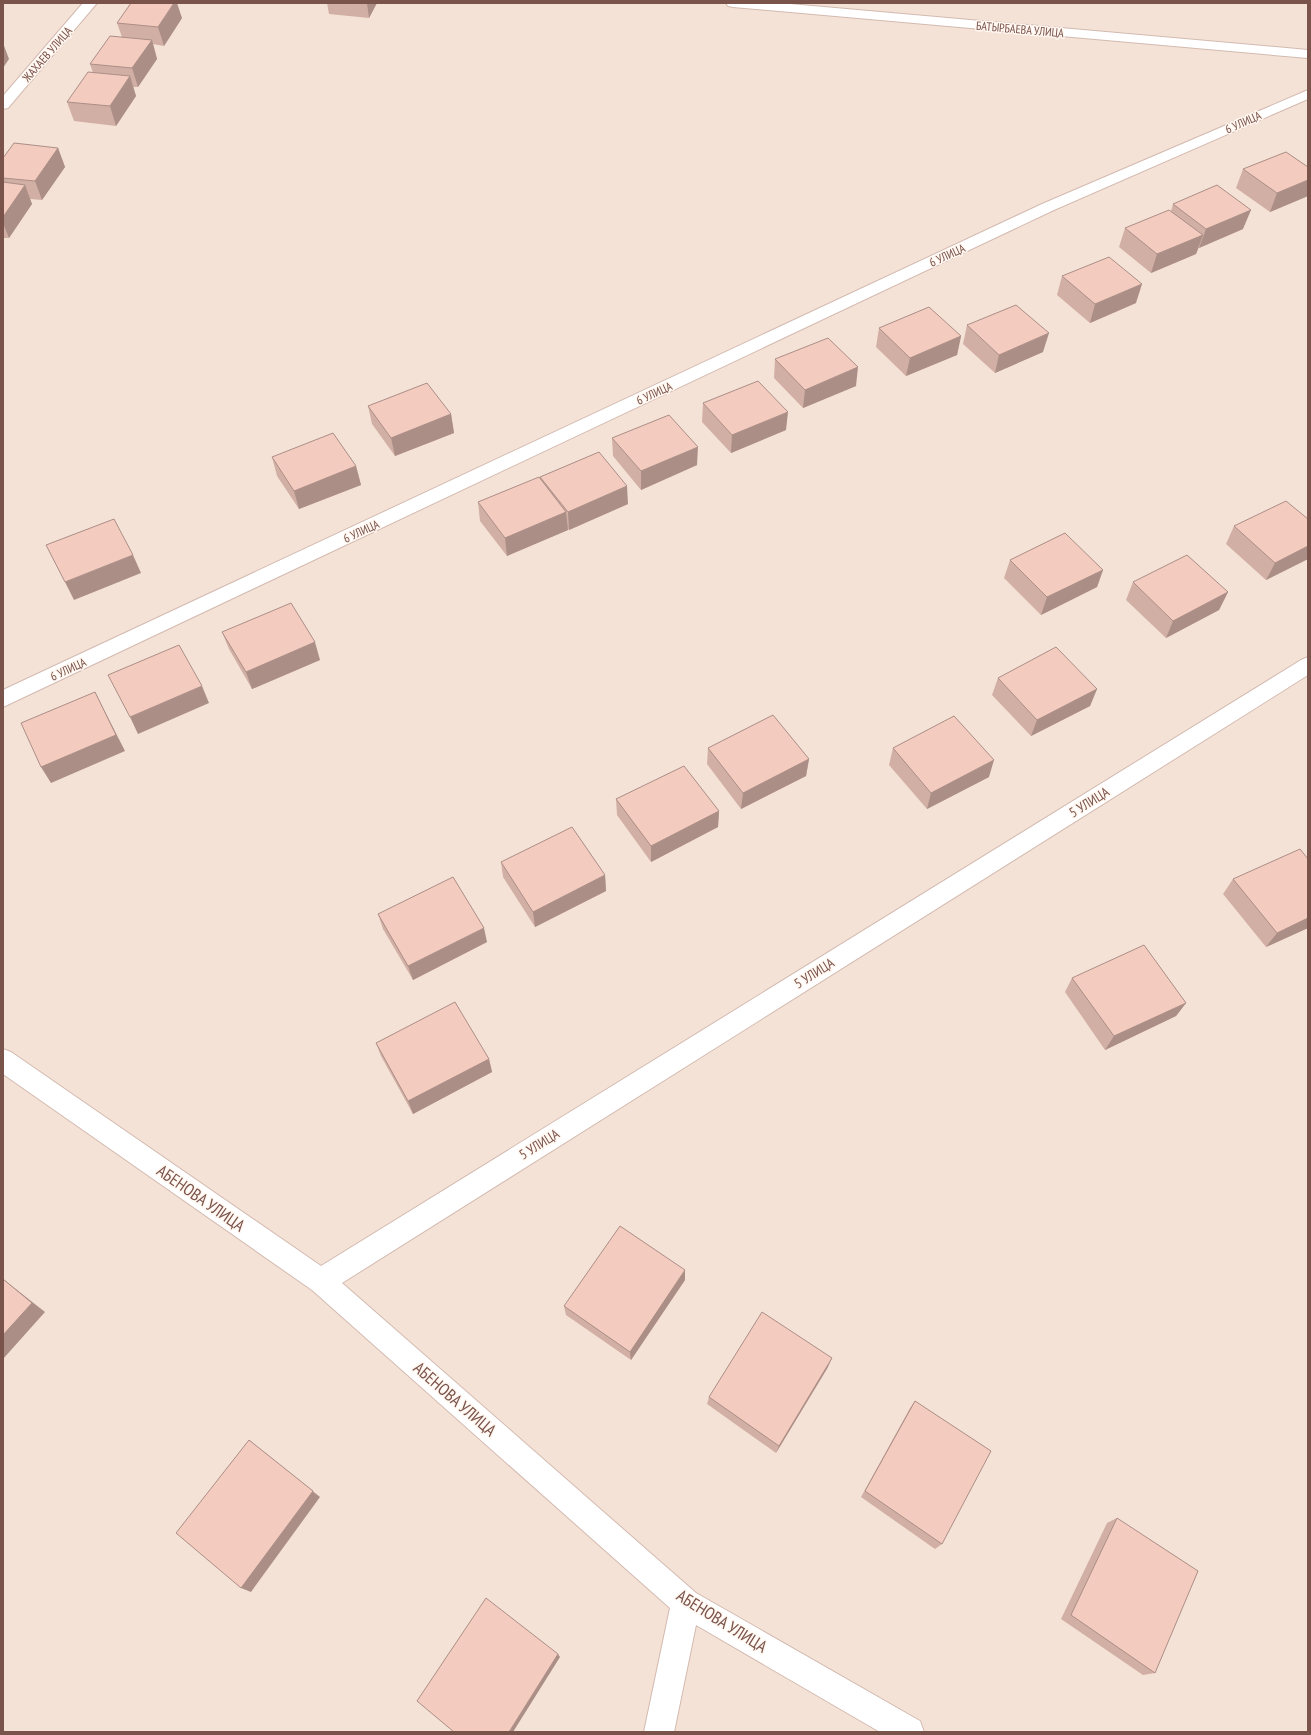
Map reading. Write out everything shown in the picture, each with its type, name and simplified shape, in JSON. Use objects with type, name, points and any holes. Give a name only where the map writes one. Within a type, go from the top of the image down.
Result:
[{"type":"street","name":"ЖАХАЕВ УЛИЦА","points":[[3,105],[90,3]]},
{"type":"street","name":"БАТЫРБАЕВА УЛИЦА","points":[[733,3],[1308,54]]},
{"type":"street","name":"6 УЛИЦА","points":[[3,699],[1048,207],[1308,94]]},
{"type":"street","name":"5 УЛИЦА","points":[[321,1281],[1308,665]]},
{"type":"street","name":"АБЕНОВА УЛИЦА","points":[[3,1060],[321,1281],[686,1603],[909,1732]]},
{"type":"street","points":[[659,1732],[686,1603]]},
{"type":"shaded area","points":[[3,3],[1308,3],[1308,1732],[3,1732]]},
{"type":"building","points":[[131,3],[174,3],[158,27],[117,23]]},
{"type":"building","points":[[110,36],[152,40],[132,68],[90,64]]},
{"type":"building","points":[[88,72],[130,76],[110,106],[67,102]]},
{"type":"building","points":[[14,143],[58,148],[35,181],[3,178],[3,158]]},
{"type":"building","points":[[1286,152],[1308,167],[1308,180],[1277,193],[1243,169]]},
{"type":"building","points":[[3,182],[25,185],[3,217]]},
{"type":"building","points":[[1217,185],[1251,210],[1206,229],[1173,204]]},
{"type":"building","points":[[1169,210],[1203,235],[1157,254],[1125,228]]},
{"type":"building","points":[[1109,257],[1142,284],[1095,304],[1062,276]]},
{"type":"building","points":[[1016,305],[1049,333],[999,355],[967,325]]},
{"type":"building","points":[[929,307],[961,336],[910,358],[879,328]]},
{"type":"building","points":[[828,338],[858,367],[805,390],[775,359]]},
{"type":"building","points":[[758,381],[788,412],[732,435],[703,403]]},
{"type":"building","points":[[427,383],[451,414],[391,438],[368,406]]},
{"type":"building","points":[[669,415],[698,447],[641,471],[612,438]]},
{"type":"building","points":[[333,433],[356,466],[294,491],[272,457]]},
{"type":"building","points":[[599,452],[627,486],[568,512],[540,477]]},
{"type":"building","points":[[539,477],[566,512],[505,538],[478,502]]},
{"type":"building","points":[[1286,501],[1308,519],[1308,546],[1275,563],[1234,526]]},
{"type":"building","points":[[114,519],[133,555],[65,582],[46,545]]},
{"type":"building","points":[[1065,533],[1103,570],[1047,597],[1010,560]]},
{"type":"building","points":[[1187,555],[1228,592],[1173,621],[1133,582]]},
{"type":"building","points":[[291,603],[315,642],[246,672],[222,632]]},
{"type":"building","points":[[179,645],[202,686],[130,717],[108,675]]},
{"type":"building","points":[[1056,647],[1097,689],[1037,720],[998,678]]},
{"type":"building","points":[[95,692],[116,735],[41,767],[21,723]]},
{"type":"building","points":[[773,715],[809,759],[743,793],[708,748]]},
{"type":"building","points":[[954,716],[994,760],[931,793],[893,748]]},
{"type":"building","points":[[684,766],[719,811],[651,846],[616,799]]},
{"type":"building","points":[[572,827],[605,875],[533,912],[501,862]]},
{"type":"building","points":[[1300,849],[1308,859],[1308,918],[1277,933],[1233,879]]},
{"type":"building","points":[[453,877],[484,928],[408,966],[378,914]]},
{"type":"building","points":[[1144,945],[1186,1003],[1114,1036],[1072,978]]},
{"type":"building","points":[[455,1002],[489,1059],[408,1101],[376,1043]]},
{"type":"building","points":[[620,1226],[685,1270],[630,1352],[564,1306]]},
{"type":"building","points":[[3,1279],[32,1303],[3,1335]]},
{"type":"building","points":[[762,1312],[832,1358],[779,1446],[709,1397]]},
{"type":"building","points":[[915,1401],[991,1451],[942,1544],[865,1491]]},
{"type":"building","points":[[249,1440],[313,1491],[241,1588],[176,1533]]},
{"type":"building","points":[[1117,1518],[1198,1571],[1155,1673],[1071,1615]]},
{"type":"building","points":[[486,1598],[558,1654],[509,1732],[454,1732],[417,1701]]}]
